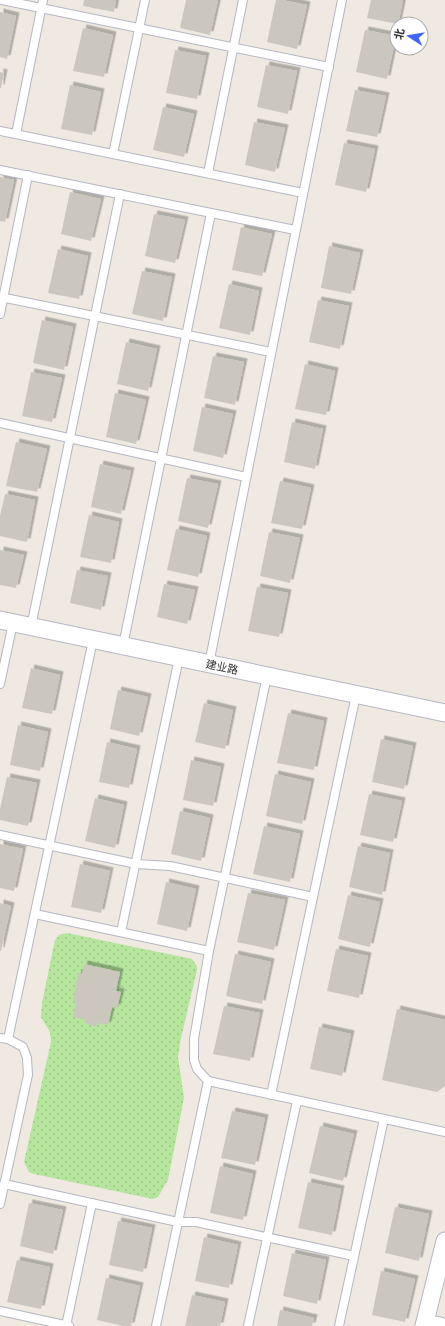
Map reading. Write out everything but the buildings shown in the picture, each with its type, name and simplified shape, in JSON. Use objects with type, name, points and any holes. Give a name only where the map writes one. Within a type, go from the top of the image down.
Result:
[{"type":"street","name":"建业路","points":[[6,622],[445,713]]},
{"type":"street","points":[[429,1325],[445,1241]]},
{"type":"lane","points":[[2,0],[42,4],[139,28],[329,67]]},
{"type":"lane","points":[[113,154],[145,0]]},
{"type":"lane","points":[[208,173],[244,0]]},
{"type":"lane","points":[[209,664],[342,0]]},
{"type":"lane","points":[[16,134],[42,4]]},
{"type":"lane","points":[[0,131],[303,193]]},
{"type":"lane","points":[[0,170],[295,230]]},
{"type":"lane","points":[[0,314],[2,297],[28,175]]},
{"type":"lane","points":[[31,627],[120,194]]},
{"type":"lane","points":[[123,646],[211,213]]},
{"type":"lane","points":[[2,297],[271,352]]},
{"type":"lane","points":[[0,423],[246,477]]},
{"type":"lane","points":[[0,684],[6,622]]},
{"type":"lane","points":[[0,1204],[28,1075],[27,1058],[23,1047],[4,1038],[35,914],[93,640]]},
{"type":"lane","points":[[121,932],[179,658]]},
{"type":"lane","points":[[267,676],[209,951],[194,1039],[194,1060],[197,1069],[208,1081],[445,1132]]},
{"type":"lane","points":[[271,1095],[356,695]]},
{"type":"lane","points":[[0,835],[136,864],[170,866],[313,897]]},
{"type":"lane","points":[[35,914],[209,951]]},
{"type":"lane","points":[[156,1326],[208,1081]]},
{"type":"lane","points":[[248,1326],[297,1101]]},
{"type":"lane","points":[[339,1326],[384,1119]]},
{"type":"lane","points":[[4,1184],[178,1222],[196,1222],[354,1256]]},
{"type":"lane","points":[[0,1311],[67,1326],[92,1203]]},
{"type":"green space","points":[[67,933],[192,959],[197,966],[178,1057],[184,1098],[168,1180],[158,1197],[153,1199],[34,1174],[29,1172],[24,1162],[51,1042],[50,1032],[41,1017],[42,1003],[55,940],[59,935]]}]
